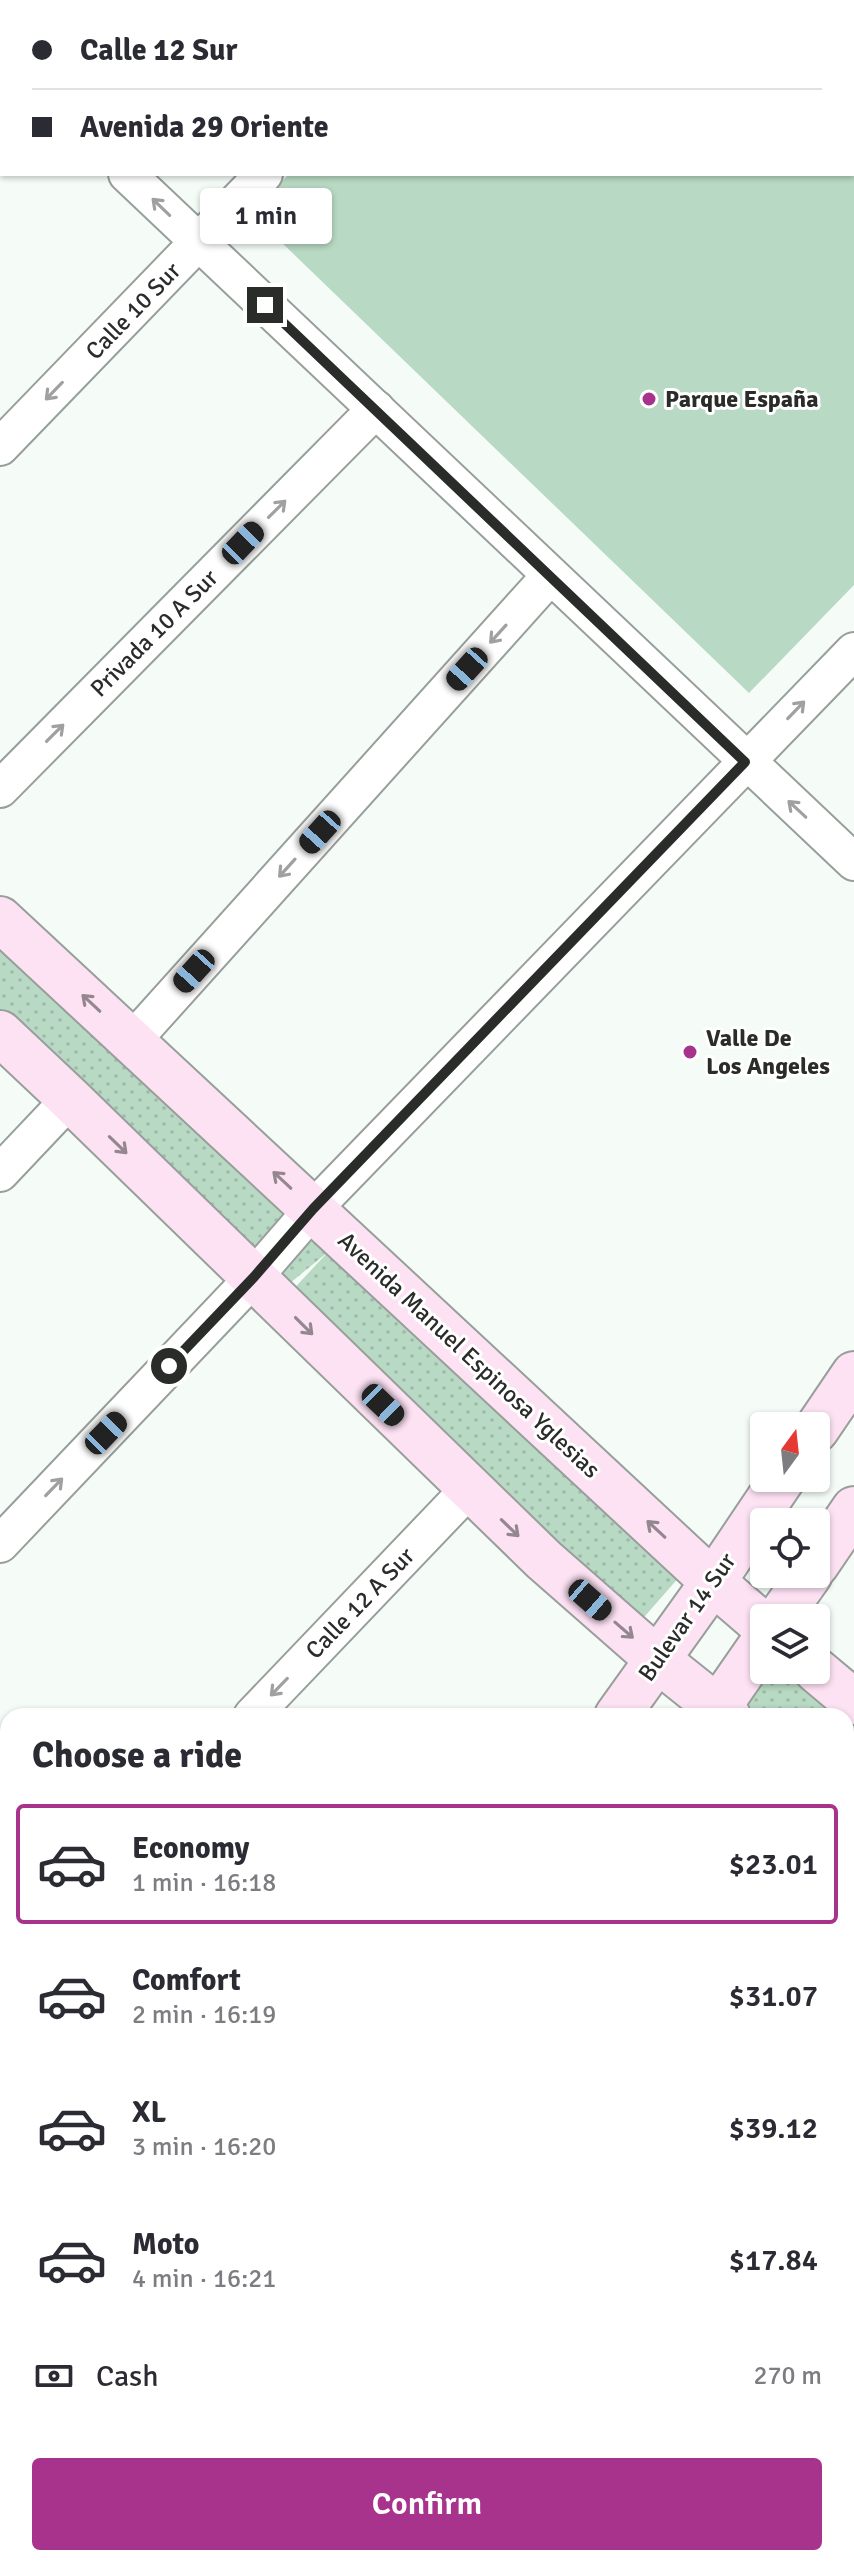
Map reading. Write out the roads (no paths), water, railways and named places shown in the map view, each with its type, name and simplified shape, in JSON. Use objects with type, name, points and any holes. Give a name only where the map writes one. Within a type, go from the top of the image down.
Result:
[{"type":"main road","name":"Avenida Manuel Espinosa Yglesias","points":[[0,919],[750,1614]]},
{"type":"main road","points":[[0,1033],[544,1560],[714,1708]]},
{"type":"main road","points":[[828,1412],[854,1374]]},
{"type":"main road","name":"Bulevar 14 Sur","points":[[623,1708],[774,1492]]},
{"type":"main road","points":[[830,1544],[854,1509]]},
{"type":"main road","points":[[723,1708],[750,1664]]},
{"type":"main road","points":[[830,1682],[854,1702]]},
{"type":"street","points":[[129,176],[854,862]]},
{"type":"street","name":"Calle 10 Sur","points":[[0,447],[262,176]]},
{"type":"street","name":"Privada 10 A Sur","points":[[0,789],[376,409]]},
{"type":"street","points":[[132,1041],[550,576]]},
{"type":"street","points":[[0,1544],[254,1277],[313,1209],[854,651]]},
{"type":"street","points":[[0,1173],[70,1099]]},
{"type":"street","name":"Calle 12 A Sur","points":[[260,1708],[469,1489]]},
{"type":"place","name":"Parque España","points":[[649,399]]},
{"type":"place","name":"Valle De Los Angeles","points":[[690,1052]]}]
